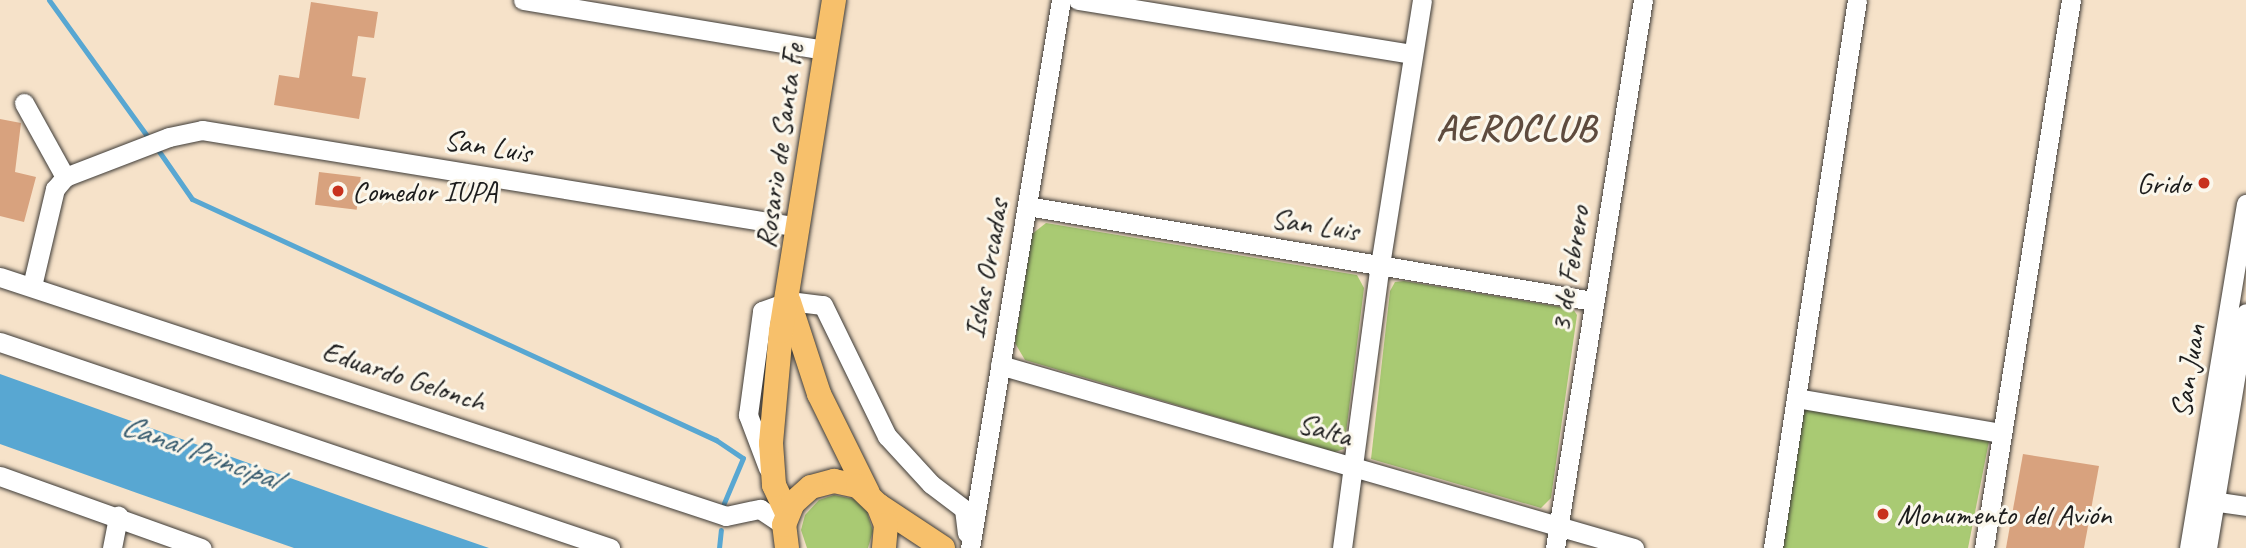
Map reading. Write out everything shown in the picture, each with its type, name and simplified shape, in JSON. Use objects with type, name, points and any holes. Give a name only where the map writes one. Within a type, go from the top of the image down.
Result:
[{"type":"main road","name":"Rosario de Santa Fe","points":[[785,534],[774,485],[771,443],[781,331],[789,301],[798,226],[834,0]]},
{"type":"main road","name":"Rosario de Santa Fe","points":[[789,301],[819,394],[873,499]]},
{"type":"main road","points":[[785,534],[801,494],[822,482],[846,482],[943,548]]},
{"type":"main road","points":[[873,499],[886,525],[884,548]]},
{"type":"street","points":[[523,0],[598,6],[825,50]]},
{"type":"street","name":"Islas Orcadas","points":[[969,548],[1061,0]]},
{"type":"street","points":[[1079,0],[1413,54]]},
{"type":"street","points":[[1342,548],[1355,469],[1380,265],[1422,0]]},
{"type":"street","name":"3 de Febrero","points":[[1555,548],[1643,0]]},
{"type":"street","points":[[1773,548],[1857,0]]},
{"type":"street","points":[[1984,548],[2071,0]]},
{"type":"street","points":[[23,103],[65,177],[55,190],[32,286]]},
{"type":"street","name":"San Luis","points":[[65,177],[140,151],[169,137],[202,130],[798,226]]},
{"type":"street","name":"San Juan","points":[[2207,548],[2206,500],[2246,204]]},
{"type":"street","name":"San Luis","points":[[1027,206],[1593,301]]},
{"type":"street","name":"Eduardo Gelonch","points":[[0,277],[726,516],[760,509],[785,534]]},
{"type":"street","points":[[789,301],[823,305],[887,436],[931,484],[964,509],[969,548]]},
{"type":"street","name":"San Juan","points":[[2189,548],[2206,500],[2246,313]]},
{"type":"street","points":[[0,341],[610,548]]},
{"type":"street","name":"Salta","points":[[1000,365],[1634,548]]},
{"type":"street","points":[[1796,398],[2001,433]]},
{"type":"street","points":[[0,477],[118,516],[201,548]]},
{"type":"street","points":[[2206,500],[2246,506]]},
{"type":"street","points":[[112,548],[118,516]]},
{"type":"green space","points":[[1046,223],[1357,275],[1364,288],[1344,449],[1335,452],[1025,360],[1015,343],[1032,234]]},
{"type":"green space","points":[[1404,281],[1573,309],[1577,315],[1551,498],[1541,508],[1371,459],[1390,291],[1395,282]]},
{"type":"green space","points":[[1804,403],[1990,436],[1968,548],[1781,548]]},
{"type":"green space","points":[[834,495],[854,499],[867,512],[873,531],[868,548],[807,548],[801,530],[805,515],[819,500]]},
{"type":"water","name":"Canal Principal","points":[[0,374],[489,548],[294,548],[137,493],[0,444]]},
{"type":"building","points":[[311,2],[378,12],[374,38],[358,36],[352,76],[366,78],[359,119],[274,105],[279,75],[299,78]]},
{"type":"building","points":[[0,119],[21,123],[15,172],[36,177],[24,222],[0,216]]},
{"type":"building","name":"Comedor IUPA","points":[[319,172],[361,177],[357,210],[315,205]]},
{"type":"building","points":[[2023,454],[2099,466],[2084,548],[2006,548]]},
{"type":"waterway","points":[[49,0],[150,140]]},
{"type":"waterway","points":[[156,147],[192,199],[716,440],[743,458],[724,503]]},
{"type":"waterway","points":[[719,548],[721,530]]},
{"type":"place","name":"Grido","points":[[2204,183]]},
{"type":"place","name":"Comedor IUPA","points":[[338,191]]},
{"type":"place","name":"Monumento del Avión","points":[[1883,514]]},
{"type":"district","name":"AEROCLUB","points":[[1517,128]]}]
